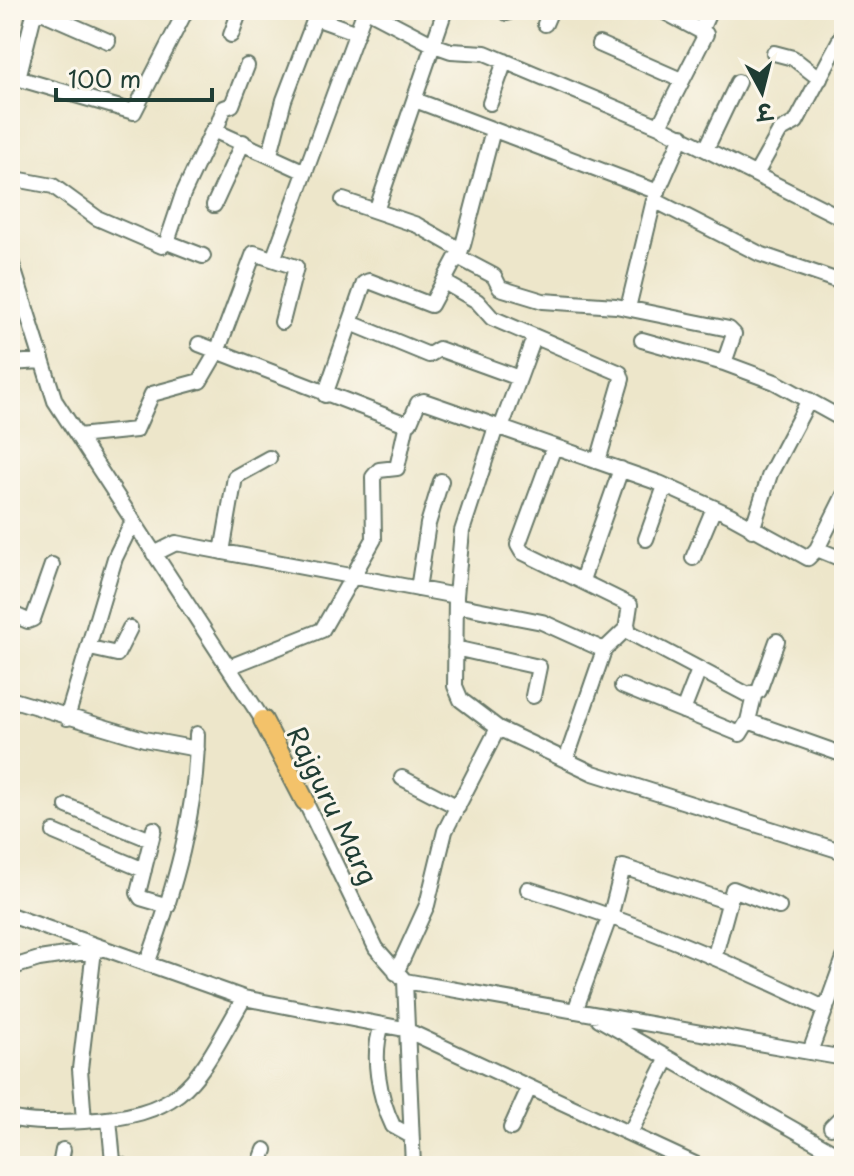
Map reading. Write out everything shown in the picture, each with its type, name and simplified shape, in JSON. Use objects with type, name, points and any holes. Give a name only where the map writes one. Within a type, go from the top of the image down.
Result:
[{"type":"main road","points":[[263,720],[305,801]]},
{"type":"street","points":[[108,41],[66,15],[36,10],[14,77],[134,112],[186,10]]},
{"type":"street","points":[[231,35],[240,10]]},
{"type":"street","points":[[376,211],[445,10]]},
{"type":"street","points":[[659,126],[706,36],[701,30],[661,10]]},
{"type":"street","points":[[701,30],[710,10]]},
{"type":"street","points":[[274,257],[357,33],[373,12],[434,45],[451,51],[477,52],[505,61],[682,136],[844,219]]},
{"type":"street","points":[[270,154],[284,100],[314,21],[318,19],[357,33]]},
{"type":"street","points":[[756,174],[780,131],[796,122],[844,32]]},
{"type":"street","points":[[599,44],[681,80]]},
{"type":"street","points":[[774,53],[793,58],[820,79]]},
{"type":"street","points":[[490,103],[505,61]]},
{"type":"street","points":[[167,242],[183,194],[210,134],[216,130],[224,108],[232,105],[247,66]]},
{"type":"street","points":[[706,149],[738,82]]},
{"type":"street","points":[[415,100],[656,196],[760,254],[844,283]]},
{"type":"street","points":[[216,130],[305,172]]},
{"type":"street","points":[[325,395],[365,281],[428,306],[444,282],[459,254],[493,130]]},
{"type":"street","points":[[628,308],[656,196],[682,136]]},
{"type":"street","points":[[214,205],[243,142]]},
{"type":"street","points":[[10,178],[53,186],[104,222],[158,246],[167,242],[203,256]]},
{"type":"street","points":[[343,200],[417,225],[494,276],[505,290],[543,301],[628,308],[732,330],[724,363]]},
{"type":"street","points":[[78,436],[136,430],[152,394],[200,381],[217,352],[252,254],[274,257],[296,267],[282,322]]},
{"type":"street","name":"Rajguru Marg","points":[[10,258],[55,401],[263,720]]},
{"type":"street","points":[[444,282],[477,301],[492,318],[622,375],[598,461]]},
{"type":"street","points":[[351,323],[429,355],[439,349],[519,378]]},
{"type":"street","points":[[534,338],[462,531],[455,648],[455,686],[461,700],[498,728],[593,773],[844,852]]},
{"type":"street","points":[[642,340],[724,363],[775,382],[844,420]]},
{"type":"street","points":[[199,344],[325,395],[407,423]]},
{"type":"street","points":[[10,363],[42,361]]},
{"type":"street","points":[[752,530],[770,474],[809,400]]},
{"type":"street","points":[[229,667],[322,630],[355,578],[374,539],[371,502],[375,472],[397,468],[407,423],[418,403],[424,401],[665,486],[808,558],[817,549],[844,495]]},
{"type":"street","points":[[554,447],[519,549],[630,605],[627,628],[604,650],[566,760]]},
{"type":"street","points":[[222,552],[235,477],[269,458]]},
{"type":"street","points":[[582,580],[621,469]]},
{"type":"street","points":[[418,589],[428,524],[441,481]]},
{"type":"street","points":[[646,539],[665,486]]},
{"type":"street","points":[[693,558],[714,508]]},
{"type":"street","points":[[67,718],[117,552],[133,521]]},
{"type":"street","points":[[154,554],[176,543],[418,589],[542,622],[604,650]]},
{"type":"street","points":[[817,549],[844,560]]},
{"type":"street","points":[[10,613],[28,621],[33,619],[52,565]]},
{"type":"street","points":[[90,648],[117,654],[130,628]]},
{"type":"street","points":[[627,628],[699,670],[754,696]]},
{"type":"street","points":[[622,686],[740,734],[748,721],[754,696],[759,691],[777,641]]},
{"type":"street","points":[[455,648],[539,667],[533,696]]},
{"type":"street","points":[[683,711],[699,670]]},
{"type":"street","points":[[10,699],[67,718],[197,741],[186,828],[168,906],[147,964]]},
{"type":"street","points":[[748,721],[844,755]]},
{"type":"street","points":[[413,1166],[401,977],[427,905],[445,831],[498,728]]},
{"type":"street","points":[[402,778],[458,807]]},
{"type":"street","name":"Rajguru Marg","points":[[305,801],[376,948],[401,977]]},
{"type":"street","points":[[67,806],[152,834],[139,896],[168,906]]},
{"type":"street","points":[[54,832],[144,870]]},
{"type":"street","points":[[582,1012],[618,878],[625,867],[729,902]]},
{"type":"street","points":[[528,889],[610,914],[715,955],[826,1009]]},
{"type":"street","points":[[715,955],[732,890],[737,889],[779,907]]},
{"type":"street","points":[[10,915],[98,950],[244,998],[404,1029],[630,1133],[679,1162],[699,1166]]},
{"type":"street","points":[[10,968],[39,959],[98,950]]},
{"type":"street","points":[[84,1121],[80,1069],[98,950]]},
{"type":"street","points":[[810,1052],[844,958]]},
{"type":"street","points":[[401,977],[844,1058]]},
{"type":"street","points":[[10,1118],[36,1123],[109,1119],[148,1112],[180,1096],[206,1064],[244,998]]},
{"type":"street","points":[[582,1012],[844,1158]]},
{"type":"street","points":[[382,1025],[377,1045],[382,1091],[393,1126],[411,1136]]},
{"type":"street","points":[[630,1133],[668,1058]]},
{"type":"street","points":[[511,1128],[529,1088]]},
{"type":"street","points":[[831,1127],[844,1114]]},
{"type":"street","points":[[109,1119],[113,1161],[123,1166]]},
{"type":"street","points":[[60,1166],[63,1150]]},
{"type":"street","points":[[259,1166],[265,1150]]}]
